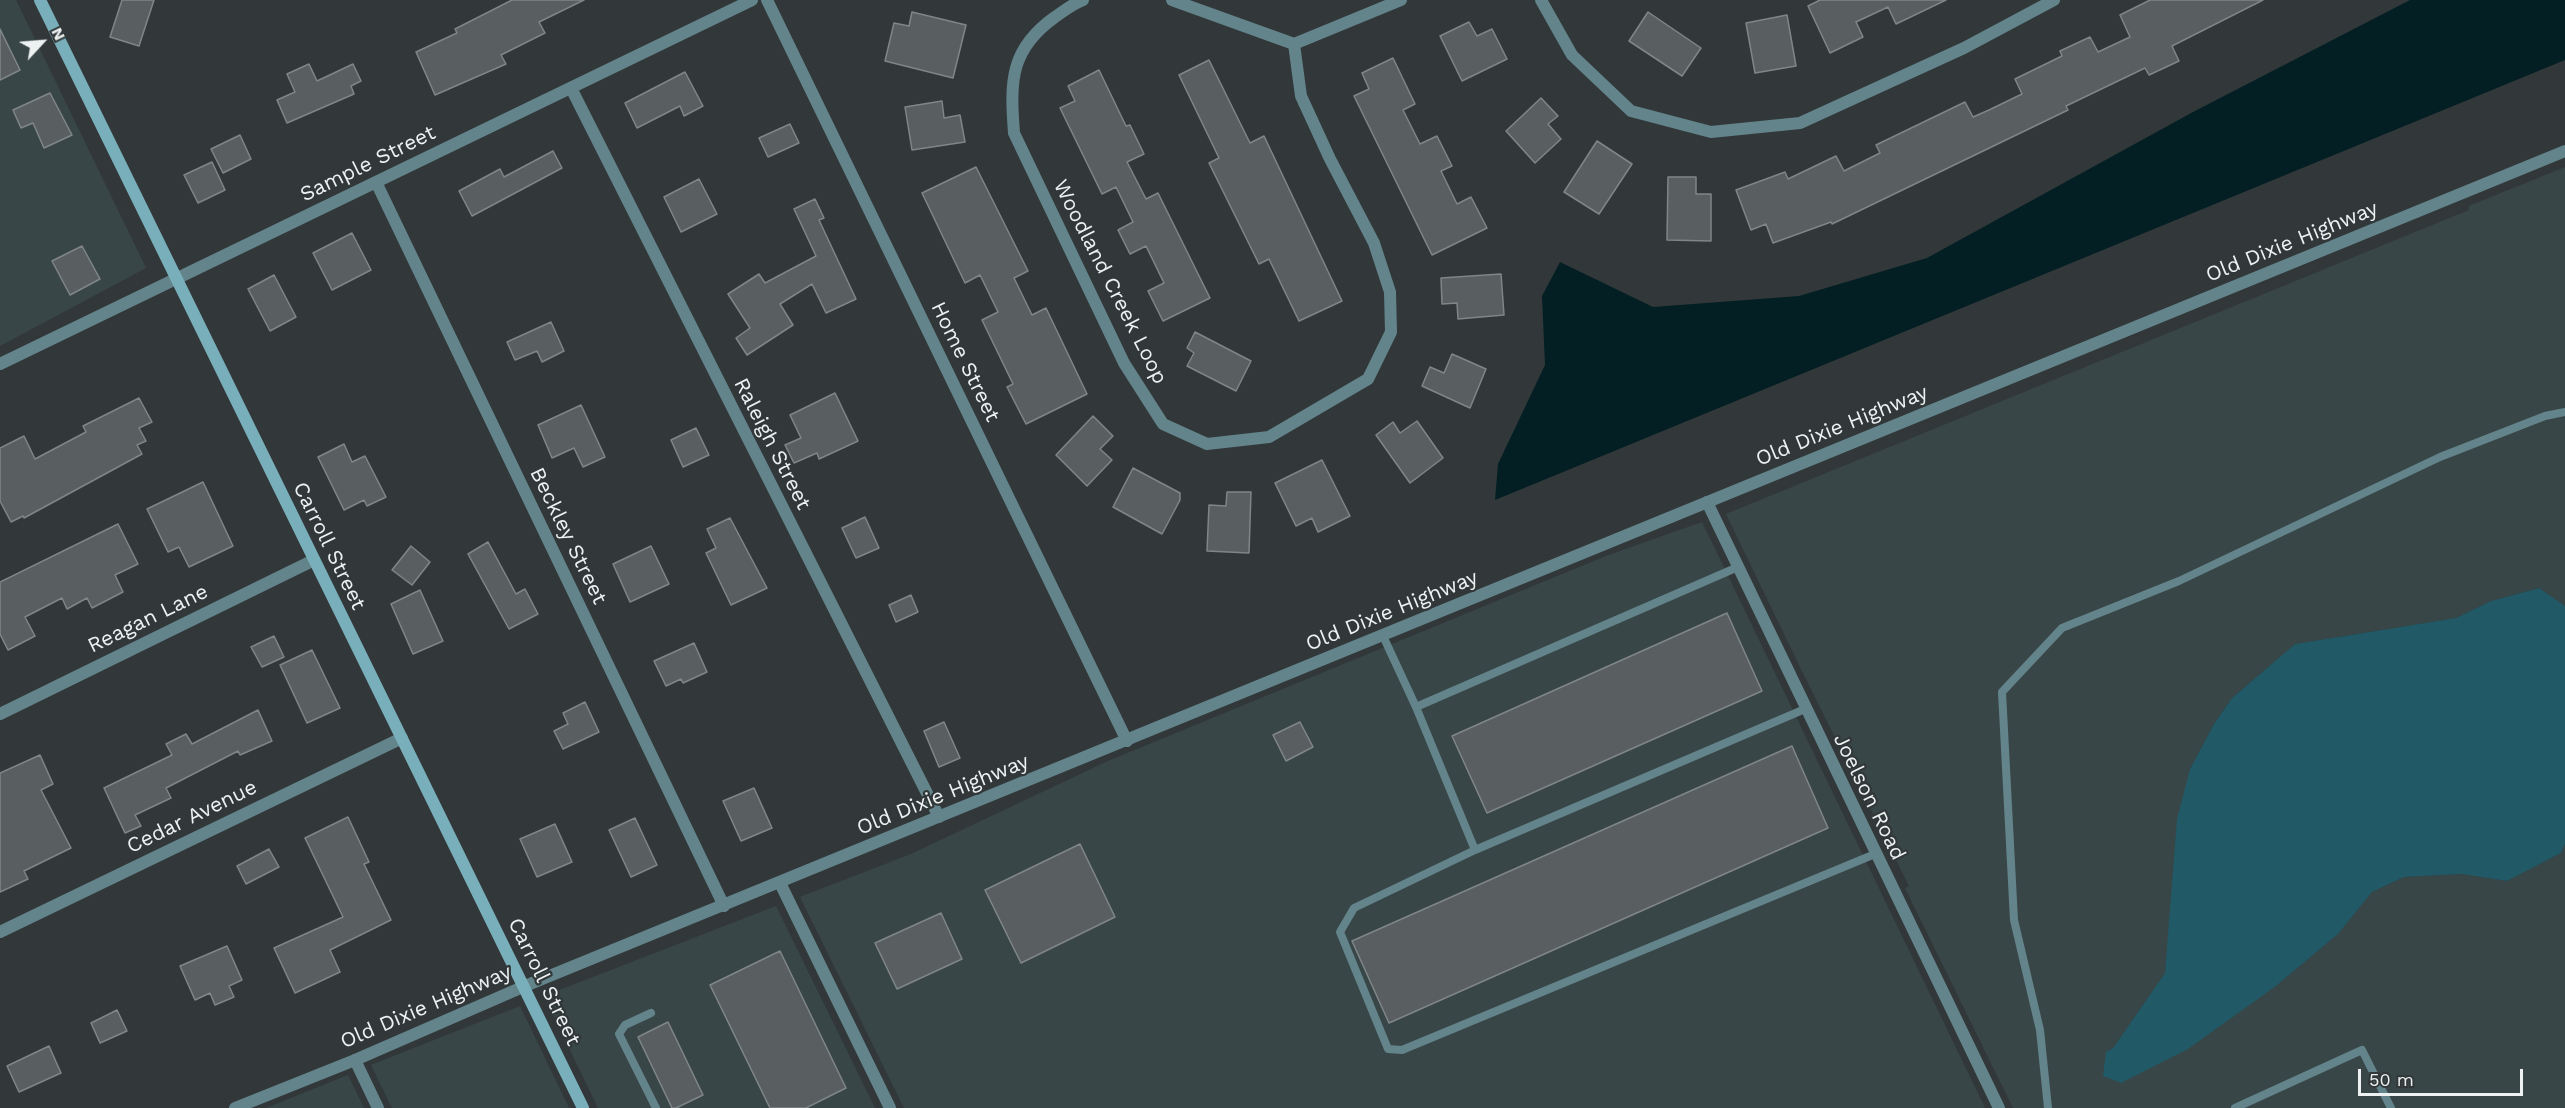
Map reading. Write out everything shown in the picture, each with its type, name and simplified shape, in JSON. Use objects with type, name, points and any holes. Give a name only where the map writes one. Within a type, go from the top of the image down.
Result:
[{"type":"main road","name":"Carroll Street","points":[[40,0],[583,1108]]},
{"type":"street","name":"Sample Street","points":[[0,364],[752,0]]},
{"type":"street","name":"Home Street","points":[[767,0],[1127,741]]},
{"type":"street","name":"Woodland Creek Loop","points":[[1083,0],[1047,23],[1025,44],[1015,65],[1012,86],[1014,133],[1124,363],[1163,424],[1208,444],[1269,437],[1368,379],[1391,332],[1390,292],[1374,243],[1330,159],[1301,96],[1294,44]]},
{"type":"street","points":[[1172,0],[1294,44],[1401,0]]},
{"type":"street","points":[[1541,0],[1572,55],[1631,111],[1711,132],[1800,123],[1964,48],[2054,0]]},
{"type":"street","name":"Raleigh Street","points":[[571,88],[939,817]]},
{"type":"street","name":"Old Dixie Highway","points":[[236,1108],[355,1060],[525,986],[780,884],[2565,151]]},
{"type":"street","name":"Beckley Street","points":[[376,182],[724,906]]},
{"type":"street","name":"Joelson Road","points":[[1707,502],[1999,1108]]},
{"type":"street","name":"Reagan Lane","points":[[0,714],[314,560]]},
{"type":"street","name":"Cedar Avenue","points":[[0,932],[402,738]]},
{"type":"street","points":[[780,884],[890,1108]]},
{"type":"street","points":[[355,1060],[378,1108]]},
{"type":"lane","points":[[2048,1108],[2040,1030],[2014,920],[2002,692],[2062,628],[2179,581],[2440,457],[2545,416],[2565,412]]},
{"type":"lane","points":[[1416,707],[1738,567]]},
{"type":"lane","points":[[1383,636],[1416,707],[1475,850]]},
{"type":"lane","points":[[1805,709],[1475,850],[1354,908],[1340,932],[1388,1049],[1402,1050],[1875,854]]},
{"type":"lane","points":[[651,1013],[624,1024],[619,1034],[656,1108]]},
{"type":"lane","points":[[2235,1108],[2362,1050],[2391,1108]]},
{"type":"shaded area","points":[[0,0],[16,0],[146,268],[0,346]]},
{"type":"shaded area","points":[[2410,0],[2565,0],[2565,60],[1495,500],[1498,464],[1545,365],[1542,296],[1560,262],[1653,307],[1799,296],[1927,258],[2193,112]]},
{"type":"shaded area","points":[[2565,167],[2565,606],[2538,588],[2491,601],[2456,618],[2295,644],[2232,698],[2214,724],[2190,769],[2165,973],[2113,1048],[2106,1052],[2276,986],[2338,934],[2372,892],[2404,877],[2461,874],[2507,881],[2561,853],[2565,844],[2565,1108],[2013,1108],[1905,888],[1909,886],[1726,514],[2469,210],[2469,206]]},
{"type":"shaded area","points":[[1702,522],[1985,1108],[904,1108],[800,897],[911,854],[1108,761],[1606,556]]},
{"type":"shaded area","points":[[2539,588],[2565,606],[2565,844],[2561,853],[2507,881],[2461,874],[2404,877],[2372,892],[2338,934],[2276,986],[2188,1049],[2121,1083],[2103,1076],[2106,1052],[2113,1048],[2165,973],[2177,819],[2190,769],[2214,724],[2232,698],[2295,644],[2456,618],[2491,601]]},
{"type":"shaded area","points":[[776,906],[875,1108],[598,1108],[544,996]]},
{"type":"shaded area","points":[[520,1006],[569,1108],[392,1108],[371,1065]]},
{"type":"shaded area","points":[[348,1075],[364,1108],[266,1108]]},
{"type":"building","points":[[122,0],[154,0],[139,46],[110,37]]},
{"type":"building","points":[[512,0],[584,0],[539,22],[545,33],[501,55],[506,64],[435,95],[416,52],[457,33],[455,29]]},
{"type":"building","points":[[1820,0],[1946,0],[1896,24],[1888,7],[1856,22],[1863,37],[1830,53],[1808,6]]},
{"type":"building","points":[[2150,0],[2263,0],[2172,46],[2179,61],[2149,75],[2145,68],[2066,106],[2068,110],[1832,224],[1831,222],[1773,243],[1766,224],[1751,230],[1736,190],[1785,172],[1788,179],[1836,156],[1844,171],[1880,153],[1876,145],[1965,102],[1973,117],[1989,110],[2022,94],[2015,79],[2062,56],[2060,51],[2090,37],[2098,52],[2130,37],[2120,15]]},
{"type":"building","points":[[912,12],[966,25],[953,78],[885,61],[894,23],[909,26]]},
{"type":"building","points":[[1648,12],[1701,48],[1682,76],[1629,41]]},
{"type":"building","points":[[1787,15],[1796,66],[1755,73],[1746,23]]},
{"type":"building","points":[[1469,22],[1477,36],[1492,29],[1507,59],[1462,81],[1440,36]]},
{"type":"building","points":[[0,29],[20,70],[0,80]]},
{"type":"building","points":[[1393,58],[1415,104],[1403,110],[1420,144],[1437,136],[1452,166],[1441,171],[1457,204],[1471,197],[1487,228],[1432,255],[1354,96],[1369,89],[1362,73]]},
{"type":"building","points":[[1209,60],[1250,143],[1264,136],[1342,301],[1299,321],[1269,259],[1259,264],[1209,163],[1219,158],[1179,75]]},
{"type":"building","points":[[309,64],[317,81],[353,64],[361,81],[351,86],[354,94],[287,123],[277,100],[295,92],[287,74]]},
{"type":"building","points":[[1099,70],[1126,126],[1130,125],[1144,154],[1127,162],[1146,199],[1158,193],[1210,298],[1163,321],[1148,291],[1164,283],[1146,246],[1130,254],[1118,230],[1133,222],[1116,187],[1102,194],[1060,108],[1075,101],[1068,86]]},
{"type":"building","points":[[685,72],[703,106],[684,116],[680,106],[637,128],[625,103]]},
{"type":"building","points":[[50,93],[72,135],[44,148],[33,123],[21,128],[13,110]]},
{"type":"building","points":[[1541,98],[1558,116],[1548,124],[1561,139],[1535,163],[1506,131]]},
{"type":"building","points":[[942,101],[944,118],[960,115],[965,142],[912,150],[905,107]]},
{"type":"building","points":[[790,124],[799,143],[768,157],[759,138]]},
{"type":"building","points":[[240,135],[251,159],[223,173],[211,149]]},
{"type":"building","points":[[1597,141],[1632,164],[1599,214],[1564,192]]},
{"type":"building","points":[[553,151],[562,168],[472,216],[459,191],[500,169],[504,177]]},
{"type":"building","points":[[212,162],[225,190],[198,203],[184,175]]},
{"type":"building","points":[[976,167],[1028,271],[1014,278],[1032,315],[1046,308],[1087,394],[1026,424],[1007,387],[1013,384],[982,320],[998,312],[980,275],[965,283],[922,193]]},
{"type":"building","points":[[1668,177],[1696,177],[1696,194],[1711,194],[1711,241],[1667,240]]},
{"type":"building","points":[[699,179],[717,214],[681,232],[664,197]]},
{"type":"building","points":[[815,199],[824,218],[819,220],[856,299],[826,313],[812,284],[780,304],[793,325],[747,355],[736,338],[750,328],[728,294],[759,274],[765,283],[816,256],[794,209]]},
{"type":"building","points":[[352,233],[371,270],[332,290],[313,253]]},
{"type":"building","points":[[82,246],[100,279],[70,295],[52,261]]},
{"type":"building","points":[[1501,274],[1504,315],[1458,319],[1457,303],[1442,304],[1441,278]]},
{"type":"building","points":[[274,275],[296,317],[270,331],[248,289]]},
{"type":"building","points":[[551,322],[564,351],[542,362],[537,351],[515,360],[507,342]]},
{"type":"building","points":[[1195,332],[1251,361],[1236,391],[1187,366],[1194,353],[1187,348]]},
{"type":"building","points":[[1452,354],[1486,369],[1470,408],[1422,386],[1430,367],[1444,373]]},
{"type":"building","points":[[835,393],[858,441],[819,459],[817,453],[794,463],[785,445],[801,438],[790,415]]},
{"type":"building","points":[[139,398],[152,422],[139,428],[146,441],[137,445],[142,454],[24,518],[23,516],[11,522],[0,501],[0,448],[24,436],[35,459],[86,432],[83,426]]},
{"type":"building","points":[[581,405],[605,457],[583,467],[574,448],[552,458],[538,425]]},
{"type":"building","points":[[1093,416],[1113,436],[1100,449],[1112,460],[1087,486],[1056,455]]},
{"type":"building","points":[[1417,421],[1443,458],[1410,483],[1376,435],[1393,422],[1400,433]]},
{"type":"building","points":[[696,428],[709,455],[683,467],[671,440]]},
{"type":"building","points":[[344,444],[352,462],[365,456],[386,497],[367,506],[364,500],[344,510],[318,457]]},
{"type":"building","points":[[1322,460],[1350,516],[1318,532],[1312,518],[1296,526],[1275,483]]},
{"type":"building","points":[[1133,468],[1180,493],[1180,500],[1162,534],[1113,507]]},
{"type":"building","points":[[203,482],[233,546],[189,567],[179,547],[168,552],[147,509]]},
{"type":"building","points":[[1227,492],[1251,492],[1249,553],[1207,551],[1209,505],[1226,506]]},
{"type":"building","points":[[865,517],[879,548],[856,558],[842,528]]},
{"type":"building","points":[[730,518],[767,588],[731,605],[706,553],[716,548],[707,529]]},
{"type":"building","points":[[118,524],[138,564],[115,575],[123,592],[92,608],[87,598],[67,609],[62,598],[25,617],[35,636],[8,650],[0,634],[0,582]]},
{"type":"building","points":[[488,542],[516,594],[525,589],[538,614],[509,629],[468,554]]},
{"type":"building","points":[[411,546],[430,562],[412,585],[392,570]]},
{"type":"building","points":[[651,546],[669,584],[630,602],[613,564]]},
{"type":"building","points":[[420,590],[443,641],[413,654],[391,604]]},
{"type":"building","points":[[911,595],[918,612],[896,622],[889,605]]},
{"type":"building","points":[[1727,613],[1762,691],[1487,813],[1452,736]]},
{"type":"building","points":[[274,636],[284,657],[262,667],[251,647]]},
{"type":"building","points":[[694,643],[707,672],[683,683],[681,679],[666,686],[654,661]]},
{"type":"building","points":[[312,650],[340,708],[307,723],[280,665]]},
{"type":"building","points":[[585,702],[599,732],[563,749],[554,731],[568,724],[563,713]]},
{"type":"building","points":[[258,710],[272,741],[240,755],[238,751],[166,788],[171,798],[135,815],[141,826],[125,833],[104,788],[172,755],[166,744],[186,734],[192,744]]},
{"type":"building","points":[[944,722],[960,758],[939,767],[924,731]]},
{"type":"building","points":[[1300,722],[1313,747],[1286,761],[1273,735]]},
{"type":"building","points":[[1792,746],[1828,828],[1389,1023],[1352,941]]},
{"type":"building","points":[[40,755],[53,784],[41,790],[71,848],[24,871],[28,879],[0,892],[0,773]]},
{"type":"building","points":[[754,788],[772,828],[741,841],[723,801]]},
{"type":"building","points":[[348,817],[369,862],[364,864],[391,920],[330,950],[340,972],[295,993],[274,948],[343,917],[305,838]]},
{"type":"building","points":[[635,818],[657,865],[631,877],[609,830]]},
{"type":"building","points":[[555,824],[572,862],[537,877],[520,839]]},
{"type":"building","points":[[1080,844],[1115,917],[1021,963],[985,890]]},
{"type":"building","points":[[269,849],[279,867],[246,884],[237,866]]},
{"type":"building","points":[[941,913],[962,959],[897,989],[875,943]]},
{"type":"building","points":[[227,946],[242,980],[229,986],[234,997],[215,1005],[210,993],[195,1000],[180,966]]},
{"type":"building","points":[[780,951],[846,1088],[806,1108],[770,1108],[710,985]]},
{"type":"building","points":[[117,1010],[127,1031],[100,1043],[91,1023]]},
{"type":"building","points":[[668,1022],[703,1095],[676,1108],[672,1108],[638,1037]]},
{"type":"building","points":[[49,1046],[61,1073],[19,1092],[7,1066]]}]
